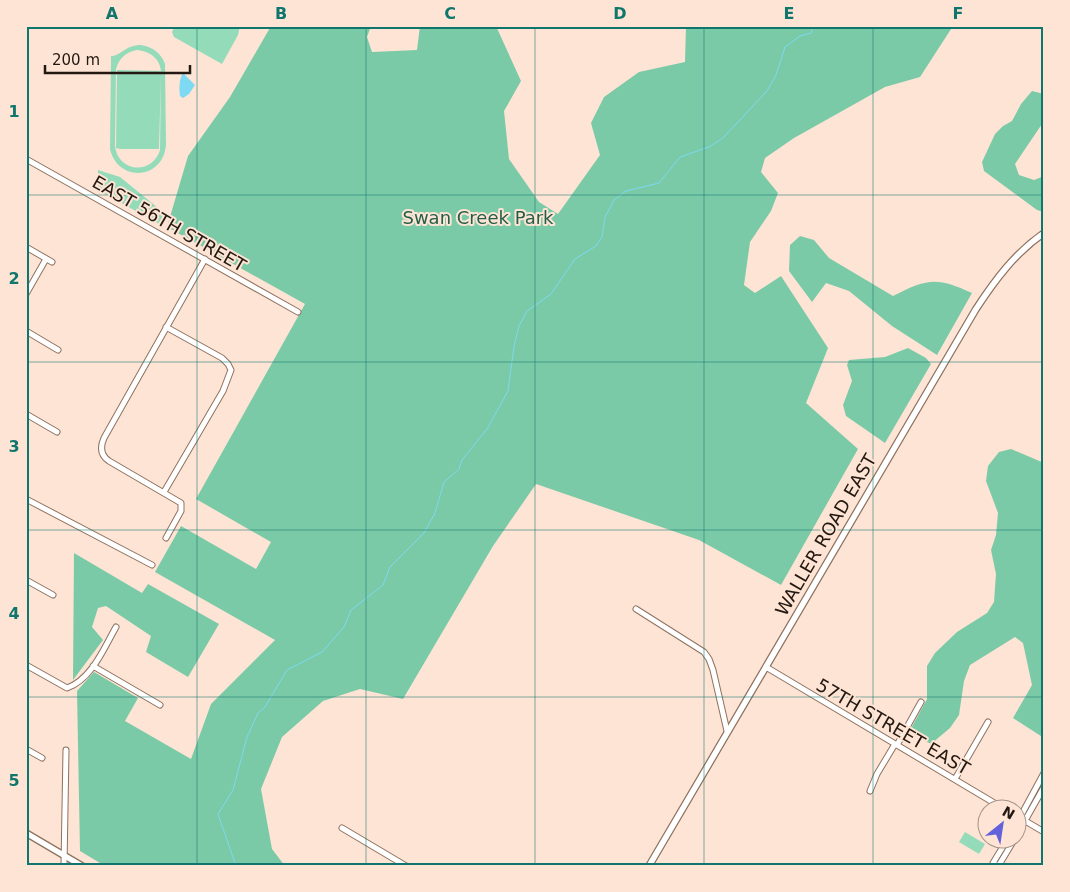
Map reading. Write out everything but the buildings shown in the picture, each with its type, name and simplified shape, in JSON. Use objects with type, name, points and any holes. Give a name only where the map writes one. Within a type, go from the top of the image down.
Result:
[{"type":"street","name":"EAST 56TH STREET","points":[[26,159],[298,312]]},
{"type":"street","name":"WALLER ROAD EAST","points":[[649,866],[982,300],[1009,264],[1024,248],[1044,233]]},
{"type":"street","points":[[26,247],[52,262]]},
{"type":"street","points":[[26,294],[46,259]]},
{"type":"street","points":[[166,538],[182,507],[181,502],[109,461],[103,456],[101,451],[104,438],[204,259]]},
{"type":"street","points":[[164,492],[225,386],[230,370],[228,364],[222,358],[166,327]]},
{"type":"street","points":[[26,332],[58,350]]},
{"type":"street","points":[[26,414],[57,432]]},
{"type":"street","points":[[26,500],[152,565]]},
{"type":"street","points":[[26,580],[53,595]]},
{"type":"street","points":[[636,609],[704,652],[713,670],[727,731]]},
{"type":"street","points":[[26,665],[68,688],[83,679],[93,666],[116,626]]},
{"type":"street","points":[[93,666],[160,705]]},
{"type":"street","name":"57TH STREET EAST","points":[[766,667],[990,800]]},
{"type":"street","points":[[870,791],[881,768],[921,702]]},
{"type":"street","points":[[955,779],[988,722]]},
{"type":"street","points":[[26,749],[42,758]]},
{"type":"street","points":[[64,866],[66,750]]},
{"type":"street","points":[[1028,804],[1044,773]]},
{"type":"street","points":[[1028,808],[1044,787]]},
{"type":"street","points":[[1028,823],[1044,832]]},
{"type":"street","points":[[342,828],[406,866]]},
{"type":"street","points":[[26,833],[82,866]]},
{"type":"street","points":[[1001,850],[993,863],[995,865],[999,865],[1008,850]]},
{"type":"green space","points":[[175,26],[240,26],[238,35],[222,64],[174,37],[172,32]]},
{"type":"green space","name":"Swan Creek Park","points":[[271,26],[371,26],[367,37],[372,52],[417,50],[420,26],[496,26],[521,81],[504,111],[509,159],[539,202],[558,214],[600,155],[591,123],[604,97],[639,72],[685,62],[686,26],[953,26],[920,77],[885,87],[794,138],[765,158],[761,172],[778,193],[771,211],[750,242],[744,285],[755,293],[781,276],[828,348],[806,403],[858,449],[781,585],[699,540],[536,484],[493,546],[403,699],[360,689],[323,701],[282,737],[261,789],[272,849],[285,866],[105,866],[80,851],[77,691],[94,672],[138,698],[125,721],[191,759],[211,704],[275,640],[155,572],[181,526],[256,569],[271,542],[196,499],[305,304],[167,227],[188,156],[230,97]]},
{"type":"green space","points":[[136,45],[153,49],[159,54],[165,64],[166,145],[163,157],[157,165],[149,171],[140,173],[130,172],[122,168],[115,160],[110,149],[111,56],[115,56],[127,48]],"holes":[[[137,50],[153,56],[159,62],[161,71],[117,70],[116,148],[159,149],[161,74],[160,150],[150,164],[143,167],[135,167],[122,161],[117,154],[115,145],[116,69],[126,54]]]},
{"type":"green space","points":[[1032,91],[1044,94],[1044,121],[1015,164],[1019,175],[1034,180],[1044,176],[1044,212],[1037,210],[984,171],[982,162],[995,134],[1012,121],[1021,104]]},
{"type":"green space","points":[[98,170],[120,177],[163,212],[161,225],[98,190]]},
{"type":"green space","points":[[800,236],[814,240],[829,258],[893,296],[915,286],[932,282],[950,284],[972,293],[937,355],[892,326],[849,291],[826,283],[812,302],[789,271],[790,245]]},
{"type":"green space","points":[[908,348],[926,358],[931,364],[885,443],[846,416],[843,405],[852,381],[847,365],[849,360],[885,357]]},
{"type":"green space","points":[[1011,449],[1044,463],[1044,738],[1013,718],[1032,685],[1023,643],[1015,637],[970,665],[964,681],[959,715],[950,728],[931,744],[909,732],[927,699],[927,666],[935,653],[957,632],[987,613],[994,602],[996,574],[991,550],[996,535],[998,513],[986,481],[988,466],[999,452]]},
{"type":"green space","points":[[74,553],[142,593],[148,584],[219,624],[188,677],[146,652],[151,636],[106,606],[98,608],[92,627],[103,640],[73,680]]},
{"type":"green space","points":[[965,832],[978,840],[978,850],[981,850],[979,854],[959,842]]},
{"type":"water","points":[[183,73],[195,85],[189,94],[183,98],[180,96],[179,87]]},
{"type":"waterway","points":[[236,866],[218,814],[233,790],[247,737],[258,713],[265,707],[287,670],[322,652],[344,627],[351,610],[383,585],[390,567],[424,533],[435,513],[444,482],[459,469],[462,460],[487,429],[508,391],[514,346],[519,326],[527,311],[551,294],[575,259],[596,246],[602,237],[605,217],[614,200],[626,191],[659,183],[680,157],[709,147],[723,138],[767,91],[776,75],[785,47],[800,36],[811,33],[813,26]]}]
